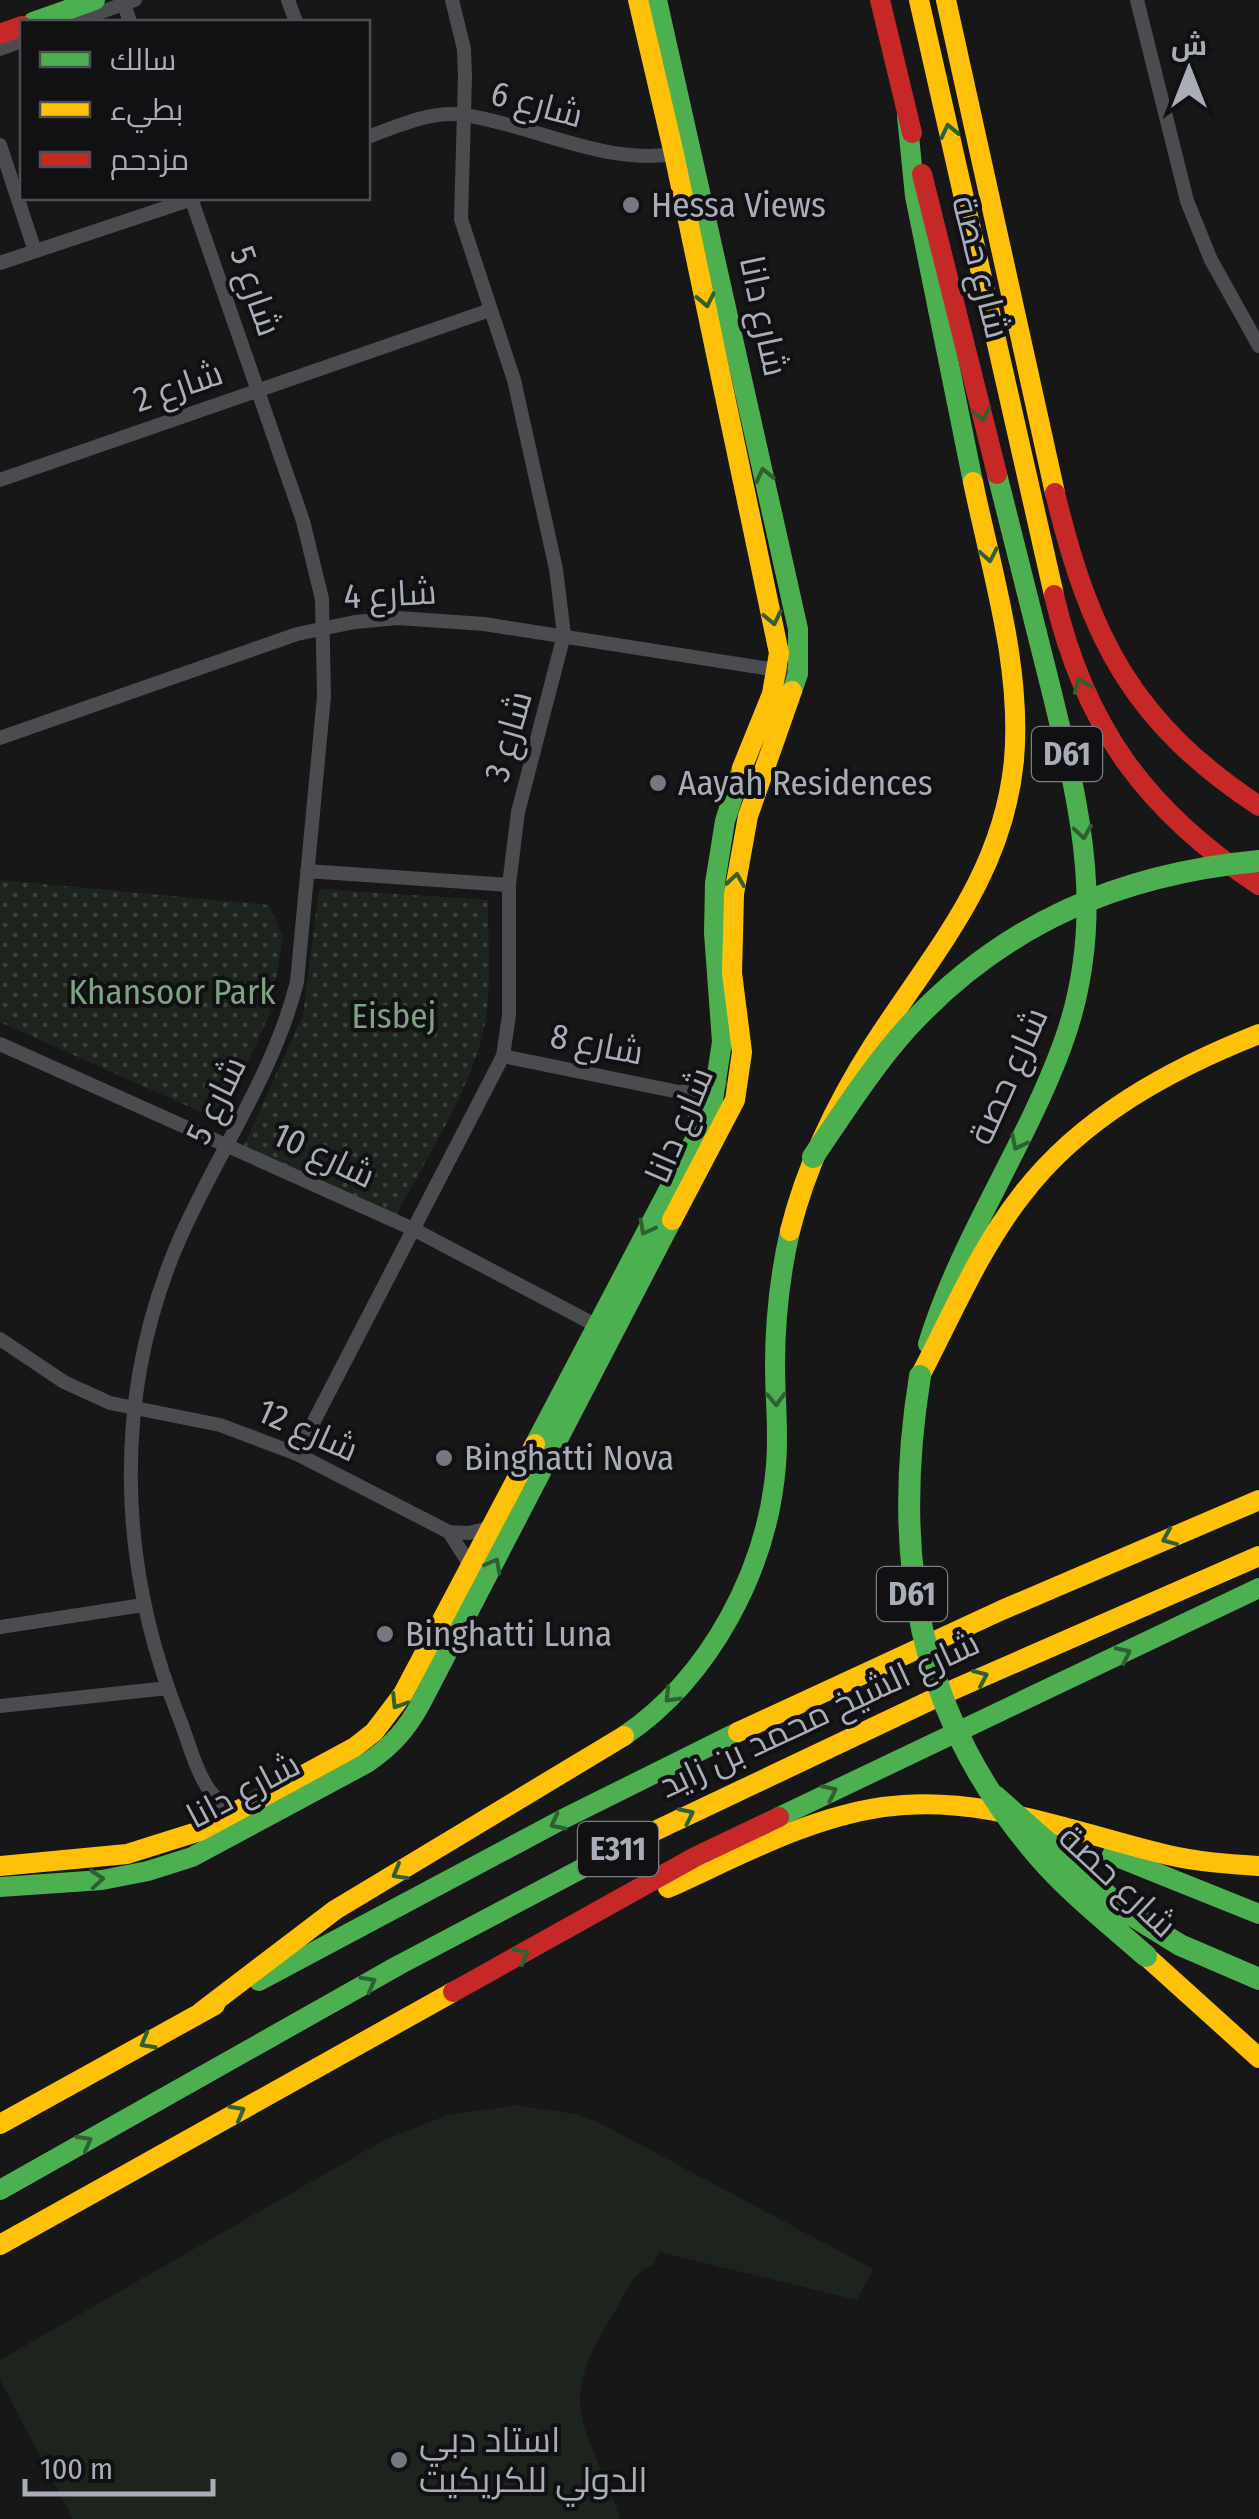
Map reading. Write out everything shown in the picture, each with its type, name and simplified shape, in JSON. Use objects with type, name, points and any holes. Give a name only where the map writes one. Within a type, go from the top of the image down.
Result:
[{"type":"main road","points":[[44,20],[96,0]]},
{"type":"main road","name":"شارع دانا","points":[[0,1866],[128,1854],[200,1831],[333,1760],[374,1732],[403,1694],[489,1528],[735,1100],[742,1052],[732,934],[740,855],[760,778],[788,707],[789,672],[798,628],[683,153],[638,0]]},
{"type":"main road","name":"شارع دانا","points":[[657,0],[683,153]]},
{"type":"main road","name":"شارع حصة","points":[[880,0],[1077,796],[1089,881],[1084,967],[1062,1051],[1046,1091],[958,1261],[920,1376],[904,1484],[912,1594],[924,1647],[966,1749],[1044,1863],[1259,2058]]},
{"type":"main road","points":[[919,0],[1060,620],[1084,696],[1114,748],[1149,796],[1206,849],[1259,885]]},
{"type":"main road","name":"شارع حصة","points":[[946,0],[1052,478],[1098,630],[1128,684],[1166,732],[1259,806]]},
{"type":"main road","points":[[201,2012],[335,1910],[630,1733],[680,1687],[702,1660],[722,1632],[752,1571],[771,1505],[777,1437],[778,1302],[791,1228],[813,1157],[852,1076],[967,906],[1003,824],[1014,763],[1016,702],[1012,671],[914,196],[908,116]]},
{"type":"main road","name":"شارع دانا","points":[[0,1887],[102,1880],[192,1857],[328,1786],[390,1747],[408,1728],[712,1107],[723,1061],[713,928],[723,828],[737,780],[771,699],[789,672]]},
{"type":"main road","points":[[813,1157],[908,1026],[948,987],[1002,944],[1050,916],[1114,889],[1195,867],[1259,861]]},
{"type":"main road","points":[[920,1376],[1001,1224],[1038,1178],[1074,1142],[1135,1094],[1184,1064],[1259,1034]]},
{"type":"main road","name":"شارع الشيخ محمد بن زايد","points":[[0,2124],[509,1848],[746,1728],[1100,1567],[1259,1500]]},
{"type":"main road","name":"شارع الشيخ محمد بن زايد","points":[[0,2190],[410,1960],[638,1838],[772,1772],[1259,1556]]},
{"type":"main road","points":[[0,2245],[695,1857],[1259,1588]]},
{"type":"main road","points":[[995,1796],[1126,1911],[1194,1952],[1259,1979]]},
{"type":"main road","points":[[558,1936],[802,1830],[856,1812],[941,1804],[1072,1826],[1173,1856],[1259,1866]]},
{"type":"main road","points":[[1025,1817],[1259,1914]]},
{"type":"street","name":"شارع 3","points":[[296,1454],[504,1056],[509,1015],[509,885],[518,812],[564,635],[556,569],[514,380],[462,219],[464,49],[452,0]]},
{"type":"street","points":[[1137,0],[1187,202],[1218,275],[1259,346]]},
{"type":"street","points":[[79,20],[130,2]]},
{"type":"street","name":"شارع 6","points":[[370,136],[410,122],[462,115],[604,153],[648,157],[683,153]]},
{"type":"street","points":[[0,145],[35,252]]},
{"type":"street","points":[[0,263],[187,200]]},
{"type":"street","name":"شارع 5","points":[[194,200],[311,547],[325,628],[324,696],[301,955],[290,1009],[262,1078],[194,1209],[164,1280],[142,1355],[133,1410],[129,1489],[143,1604],[168,1688],[207,1787]]},
{"type":"street","name":"شارع 2","points":[[0,480],[490,310]]},
{"type":"street","name":"شارع 4","points":[[0,738],[296,634],[369,620],[441,619],[789,672]]},
{"type":"street","points":[[307,871],[509,885]]},
{"type":"street","name":"شارع 10","points":[[0,1044],[414,1229],[605,1330]]},
{"type":"street","name":"شارع 8","points":[[504,1056],[680,1092],[720,1083]]},
{"type":"street","name":"شارع 8","points":[[680,1092],[699,1129]]},
{"type":"street","name":"شارع 12","points":[[0,1339],[64,1382],[133,1410],[220,1426],[296,1454],[449,1532]]},
{"type":"street","points":[[449,1532],[469,1534],[489,1528]]},
{"type":"street","points":[[449,1532],[470,1565]]},
{"type":"street","points":[[0,1627],[143,1604]]},
{"type":"street","points":[[0,1706],[168,1688]]},
{"type":"street","points":[[207,1787],[222,1804],[244,1808]]},
{"type":"street","points":[[200,1831],[208,1810],[207,1787]]},
{"type":"green space","name":"Khansoor Park","points":[[0,880],[269,905],[283,937],[270,1013],[231,1100],[205,1114],[0,1022]]},
{"type":"green space","name":"Eisbej","points":[[319,889],[488,900],[487,1009],[474,1063],[393,1221],[242,1150],[303,1015]]},
{"type":"green space","points":[[516,2105],[596,2121],[873,2269],[857,2300],[659,2252],[654,2264],[639,2273],[629,2286],[583,2376],[582,2419],[620,2519],[73,2519],[0,2380],[0,2360],[384,2140],[448,2115]]},
{"type":"traffic: fast","points":[[39,20],[95,0]]},
{"type":"traffic: fast","points":[[657,0],[798,629],[798,674],[792,691]]},
{"type":"traffic: fast","points":[[907,116],[915,196],[973,482]]},
{"type":"traffic: fast","points":[[928,1344],[957,1268],[1047,1084],[1076,999],[1084,953],[1085,863],[1071,773],[997,474]]},
{"type":"traffic: fast","points":[[535,1444],[712,1107],[722,1042],[714,933],[715,883],[725,821],[742,768]]},
{"type":"traffic: fast","points":[[813,1157],[895,1042],[945,991],[984,959],[1067,910],[1112,892],[1159,878],[1259,861]]},
{"type":"traffic: fast","points":[[0,1887],[102,1880],[192,1857],[367,1763],[391,1743],[421,1703],[672,1220]]},
{"type":"traffic: fast","points":[[624,1736],[655,1712],[708,1651],[730,1617],[761,1542],[776,1465],[776,1332],[790,1231]]},
{"type":"traffic: fast","points":[[920,1376],[909,1507],[912,1570],[922,1631],[940,1690],[964,1747],[997,1803],[1039,1857],[1146,1956]]},
{"type":"traffic: fast","points":[[779,1817],[1259,1588]]},
{"type":"traffic: fast","points":[[259,1981],[563,1819],[738,1732]]},
{"type":"traffic: fast","points":[[995,1796],[1125,1911],[1180,1945],[1259,1979]]},
{"type":"traffic: fast","points":[[0,2190],[399,1965],[640,1838]]},
{"type":"traffic: fast","points":[[1112,1855],[1259,1914]]},
{"type":"traffic: slow","points":[[638,0],[779,653],[772,694],[742,768]]},
{"type":"traffic: slow","points":[[919,0],[1054,595]]},
{"type":"traffic: slow","points":[[946,0],[1055,493]]},
{"type":"traffic: slow","points":[[790,1231],[814,1157],[836,1111],[874,1044],[962,911],[996,840],[1007,802],[1014,760],[1014,690],[1004,620],[973,482]]},
{"type":"traffic: slow","points":[[672,1220],[735,1100],[742,1052],[732,973],[734,894],[748,816],[792,691]]},
{"type":"traffic: slow","points":[[920,1376],[992,1238],[1045,1168],[1129,1099],[1193,1063],[1259,1034]]},
{"type":"traffic: slow","points":[[0,1866],[127,1854],[200,1831],[355,1747],[374,1732],[403,1694],[535,1444]]},
{"type":"traffic: slow","points":[[738,1732],[1002,1610],[1259,1500]]},
{"type":"traffic: slow","points":[[640,1838],[948,1692],[1259,1556]]},
{"type":"traffic: slow","points":[[201,2012],[335,1910],[624,1736]]},
{"type":"traffic: slow","points":[[668,1888],[827,1820],[883,1807],[920,1804],[991,1810],[1179,1857],[1259,1866]]},
{"type":"traffic: slow","points":[[1146,1956],[1259,2058]]},
{"type":"traffic: slow","points":[[0,2245],[453,1992]]},
{"type":"traffic: slow","points":[[0,2124],[215,2005]]},
{"type":"traffic: jam","points":[[880,0],[912,133]]},
{"type":"traffic: jam","points":[[0,34],[20,27]]},
{"type":"traffic: jam","points":[[922,174],[997,474]]},
{"type":"traffic: jam","points":[[1055,493],[1084,591],[1122,672],[1178,742],[1259,806]]},
{"type":"traffic: jam","points":[[1054,595],[1083,685],[1126,762],[1184,827],[1259,885]]},
{"type":"traffic: jam","points":[[453,1992],[695,1857],[779,1817]]},
{"type":"place","name":"Hessa Views","points":[[631,205]]},
{"type":"place","name":"Aayah Residences","points":[[658,783]]},
{"type":"place","name":"Binghatti Nova","points":[[444,1458]]},
{"type":"place","name":"Binghatti Luna","points":[[385,1634]]},
{"type":"place","name":"استاد دبي الدولي للكريكيت","points":[[399,2460]]}]
